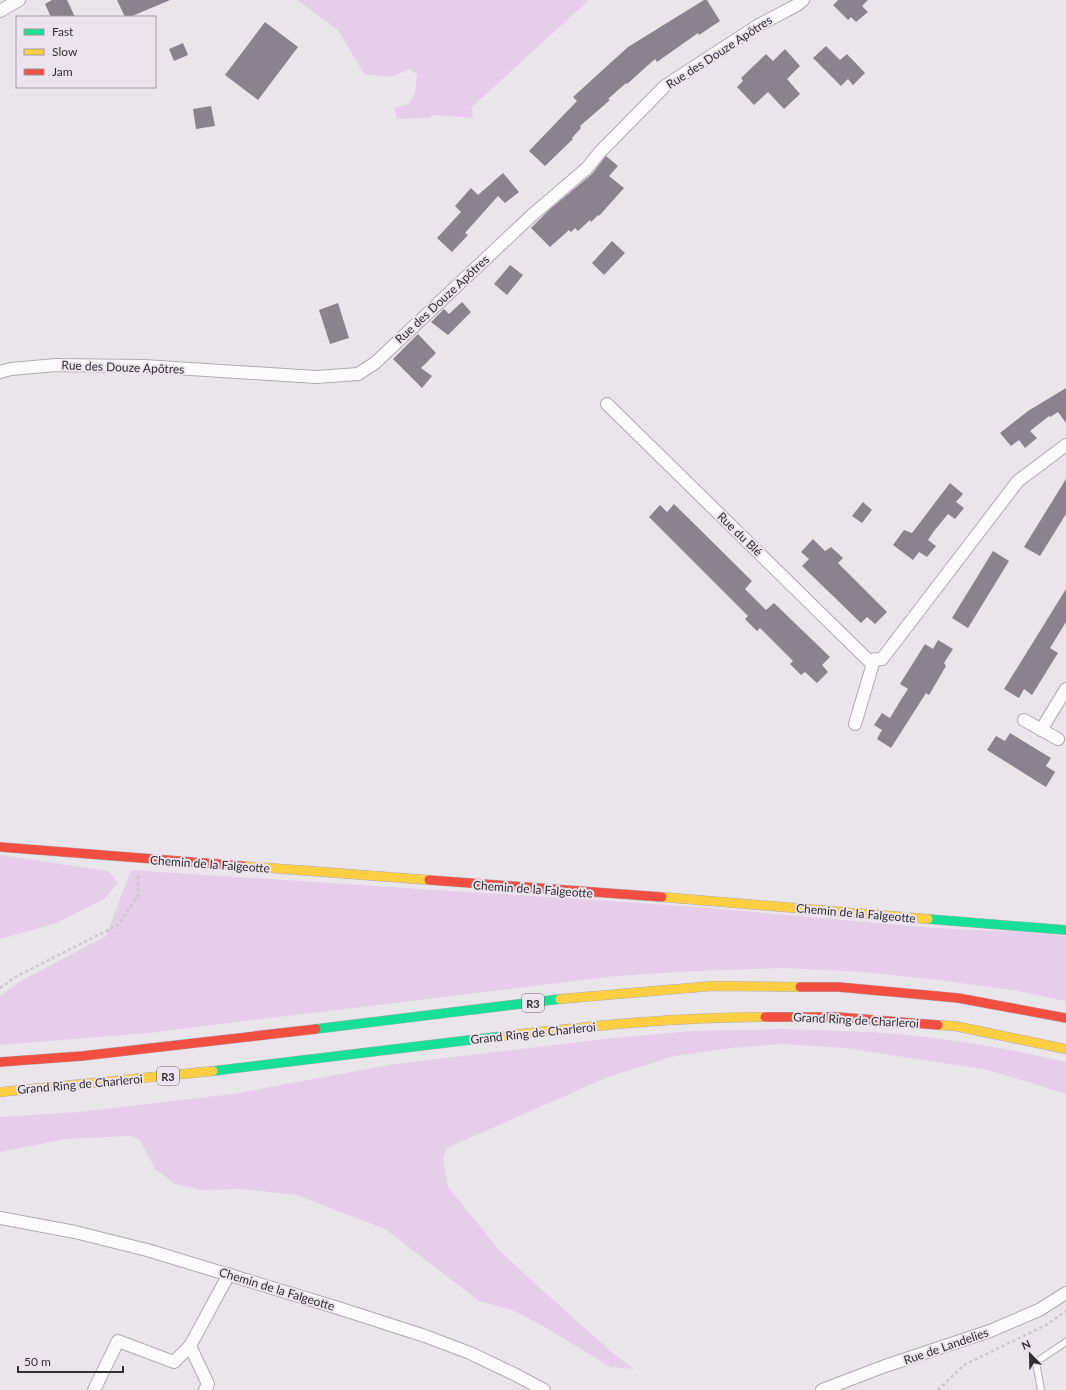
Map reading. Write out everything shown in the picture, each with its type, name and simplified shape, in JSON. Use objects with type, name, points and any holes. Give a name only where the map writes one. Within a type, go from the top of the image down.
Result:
[{"type":"main road","name":"Chemin de la Falgeotte","points":[[0,847],[138,859],[737,903],[1066,930]]},
{"type":"main road","name":"R3","points":[[0,1062],[90,1055],[210,1042],[580,997],[712,986],[839,987],[958,998],[1066,1018]]},
{"type":"main road","name":"Grand Ring de Charleroi","points":[[0,1092],[216,1071],[586,1026],[712,1017],[838,1017],[955,1026],[1066,1049]]},
{"type":"street","points":[[0,11],[19,0]]},
{"type":"street","name":"Rue des Douze Apôtres","points":[[0,372],[11,369],[56,365],[144,366],[316,377],[358,374],[375,363],[531,216],[587,168],[599,153],[665,86],[757,26],[797,5],[803,0]]},
{"type":"street","name":"Rue du Blé","points":[[607,404],[868,660],[874,660]]},
{"type":"street","points":[[855,724],[874,660],[882,659],[1018,481],[1066,445]]},
{"type":"street","points":[[1041,730],[1066,689]]},
{"type":"street","points":[[1024,720],[1058,739]]},
{"type":"street","name":"Chemin de la Falgeotte","points":[[0,1218],[75,1232],[147,1250],[229,1274],[425,1336],[470,1353],[516,1374],[544,1390]]},
{"type":"street","points":[[94,1390],[118,1341],[174,1362],[190,1346],[229,1274]]},
{"type":"street","name":"Rue de Landelies","points":[[822,1390],[885,1366],[990,1331],[1039,1310],[1066,1293]]},
{"type":"street","points":[[190,1346],[208,1384],[205,1390]]},
{"type":"lane","points":[[1042,1390],[1036,1362],[1066,1342]]},
{"type":"path","points":[[0,988],[17,976],[118,925],[138,896],[138,859]]},
{"type":"path","points":[[938,1390],[964,1365],[1046,1325],[1066,1311]]},
{"type":"shaded area","points":[[297,0],[589,0],[472,107],[471,105],[473,118],[434,115],[429,118],[397,119],[394,108],[409,104],[415,93],[417,75],[411,69],[390,77],[364,74],[338,30]]},
{"type":"shaded area","points":[[0,855],[108,871],[118,883],[104,899],[57,923],[0,939]]},
{"type":"shaded area","points":[[131,870],[699,907],[934,928],[1025,932],[1066,936],[1066,1001],[1012,990],[863,972],[782,968],[696,971],[616,976],[148,1033],[0,1045],[0,996],[19,982],[106,936]]},
{"type":"shaded area","points":[[783,1029],[871,1032],[920,1036],[994,1047],[1066,1062],[1066,1094],[988,1070],[845,1048],[782,1044],[731,1048],[675,1056],[608,1077],[447,1148],[443,1159],[448,1187],[500,1251],[614,1354],[634,1369],[610,1367],[545,1327],[512,1310],[479,1301],[385,1229],[296,1195],[240,1189],[201,1190],[175,1184],[155,1169],[140,1140],[131,1136],[66,1139],[0,1152],[0,1117],[78,1112],[233,1094],[394,1064],[612,1038],[692,1031]]},
{"type":"building","points":[[52,0],[67,0],[75,16],[51,16],[45,4]]},
{"type":"building","points":[[117,0],[170,0],[132,16],[125,16]]},
{"type":"building","points":[[704,0],[707,0],[720,21],[699,35],[698,33],[657,62],[655,59],[627,84],[626,83],[608,99],[610,100],[580,126],[581,128],[572,138],[573,139],[545,166],[529,151],[577,101],[573,97],[628,47]]},
{"type":"building","points":[[838,0],[868,0],[862,6],[868,12],[856,22],[851,17],[848,20],[833,5]]},
{"type":"building","points":[[265,22],[298,47],[258,100],[225,75]]},
{"type":"building","points":[[183,43],[188,55],[174,61],[169,49]]},
{"type":"building","points":[[826,46],[840,60],[847,54],[865,73],[853,85],[848,79],[841,86],[813,58]]},
{"type":"building","points":[[785,49],[800,66],[787,79],[800,94],[784,109],[768,92],[754,105],[737,87],[743,81],[741,78],[766,54],[773,61]]},
{"type":"building","points":[[211,106],[215,126],[196,129],[193,109]]},
{"type":"building","points":[[606,156],[618,166],[609,176],[624,188],[599,216],[598,215],[591,222],[590,220],[578,231],[575,228],[571,232],[569,230],[550,247],[531,228],[549,210],[592,174]]},
{"type":"building","points":[[503,173],[519,192],[505,203],[498,196],[465,233],[468,235],[452,252],[437,238],[461,212],[455,206],[471,188],[478,195]]},
{"type":"building","points":[[612,241],[625,253],[604,275],[592,263]]},
{"type":"building","points":[[510,265],[523,275],[507,295],[494,284]]},
{"type":"building","points":[[462,302],[471,312],[448,335],[431,322],[444,309],[449,314]]},
{"type":"building","points":[[338,303],[349,338],[330,344],[319,310]]},
{"type":"building","points":[[418,334],[436,353],[421,368],[432,376],[422,388],[393,359]]},
{"type":"building","points":[[1066,388],[1066,423],[1058,412],[1050,417],[1049,416],[1030,431],[1037,438],[1025,448],[1019,440],[1011,446],[1000,433],[1028,411]]},
{"type":"building","points":[[1066,479],[1066,514],[1040,556],[1024,547]]},
{"type":"building","points":[[950,483],[963,494],[956,502],[964,508],[955,519],[948,514],[934,531],[928,540],[936,546],[927,557],[919,552],[913,560],[893,545],[904,530],[912,533]]},
{"type":"building","points":[[863,502],[872,510],[862,523],[852,516]]},
{"type":"building","points":[[674,504],[752,581],[745,589],[766,610],[774,603],[830,657],[822,665],[828,672],[817,683],[805,672],[801,675],[790,664],[793,661],[760,628],[757,631],[745,619],[748,616],[649,517],[660,505],[667,512]]},
{"type":"building","points":[[813,539],[825,551],[831,547],[843,558],[838,563],[887,612],[875,624],[867,617],[861,623],[802,566],[809,559],[801,552]]},
{"type":"building","points":[[993,551],[1009,561],[968,628],[952,618]]},
{"type":"building","points":[[1066,589],[1066,622],[1050,648],[1058,653],[1032,695],[1024,689],[1019,698],[1004,689]]},
{"type":"building","points":[[938,640],[953,649],[944,663],[946,666],[929,695],[926,693],[891,748],[877,739],[882,730],[874,725],[882,713],[890,718],[908,689],[900,684],[925,644],[933,649]]},
{"type":"building","points":[[1010,733],[1051,758],[1046,766],[1055,772],[1046,787],[987,750],[996,736],[1005,741]]},
{"type":"traffic: fast","points":[[928,919],[1066,930]]},
{"type":"traffic: fast","points":[[316,1029],[560,999]]},
{"type":"traffic: fast","points":[[213,1071],[503,1036]]},
{"type":"traffic: slow","points":[[243,866],[429,880]]},
{"type":"traffic: slow","points":[[662,897],[928,919]]},
{"type":"traffic: slow","points":[[560,999],[712,986],[800,987]]},
{"type":"traffic: slow","points":[[503,1036],[666,1020],[765,1017]]},
{"type":"traffic: slow","points":[[938,1025],[955,1026],[1066,1049]]},
{"type":"traffic: slow","points":[[0,1092],[213,1071]]},
{"type":"traffic: jam","points":[[0,847],[243,866]]},
{"type":"traffic: jam","points":[[429,880],[662,897]]},
{"type":"traffic: jam","points":[[800,987],[839,987],[958,998],[1066,1018]]},
{"type":"traffic: jam","points":[[765,1017],[838,1017],[938,1025]]},
{"type":"traffic: jam","points":[[0,1062],[82,1056],[316,1029]]}]
